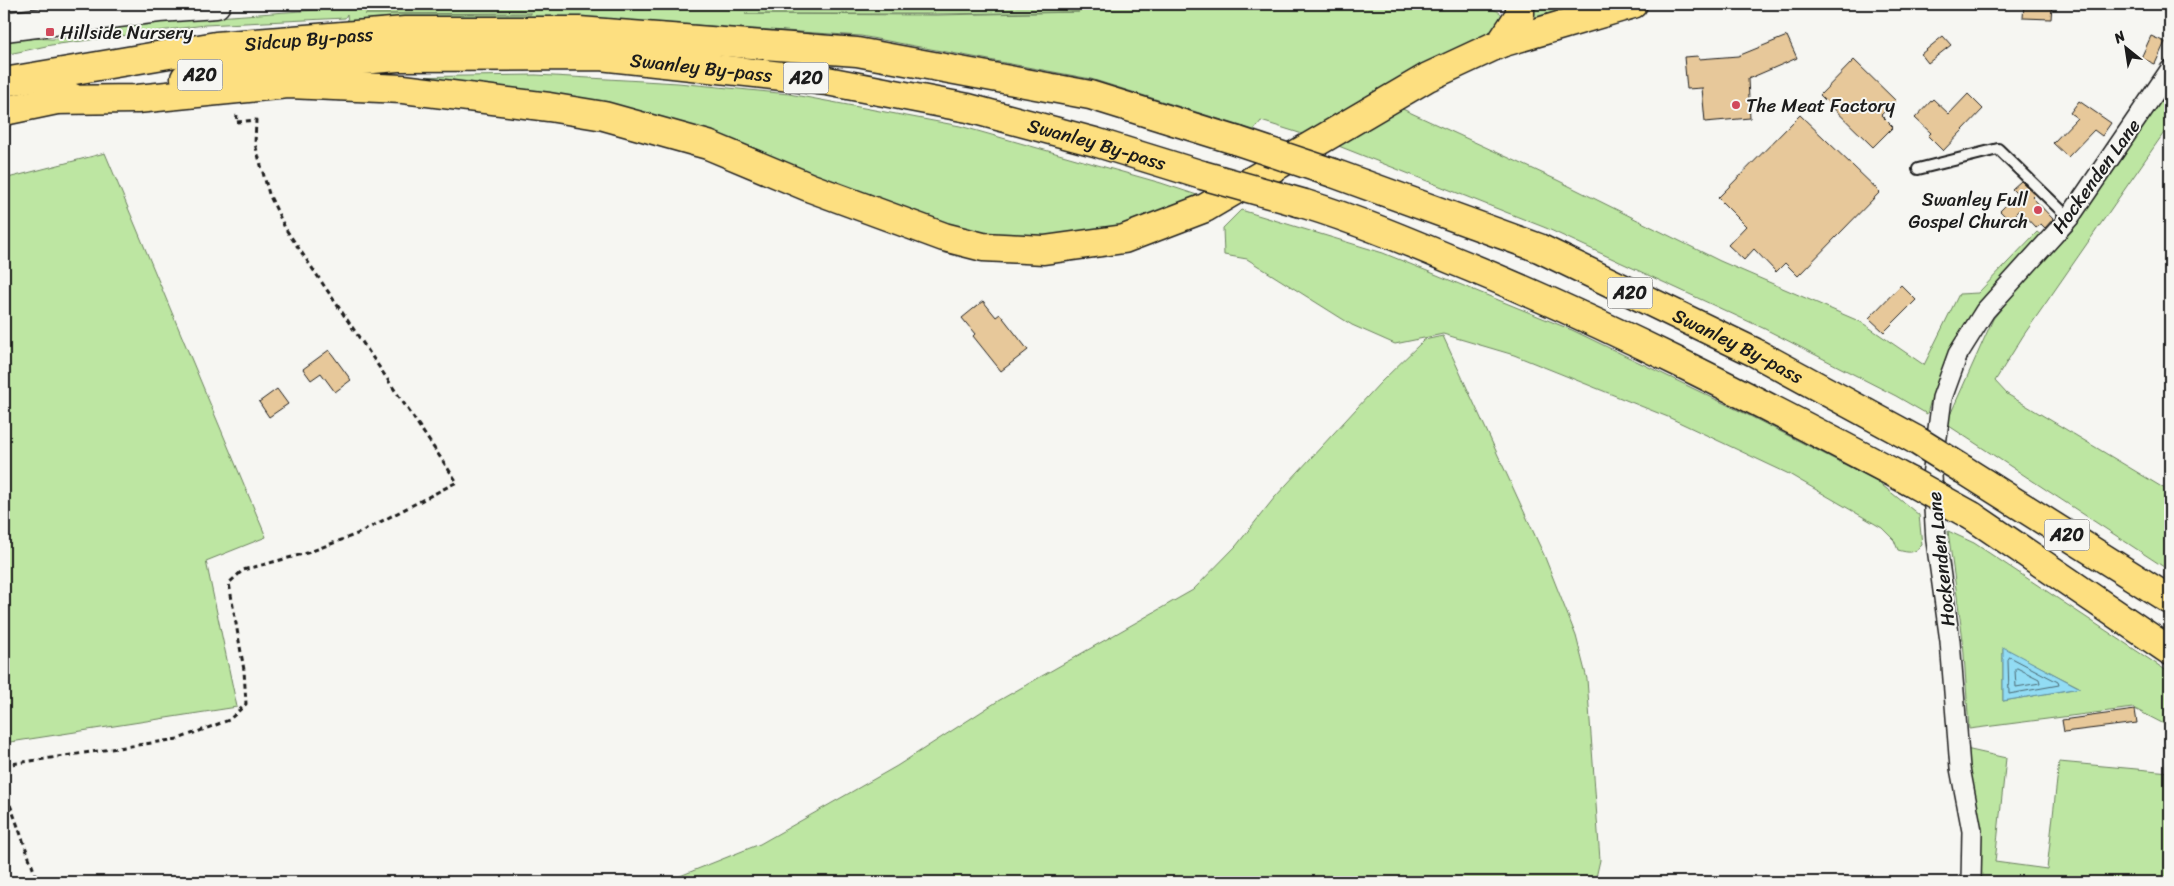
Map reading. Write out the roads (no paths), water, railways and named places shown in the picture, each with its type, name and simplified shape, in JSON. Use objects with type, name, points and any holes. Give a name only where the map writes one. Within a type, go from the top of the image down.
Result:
[{"type":"highway","points":[[1501,43],[1520,14],[1520,4]]},
{"type":"highway","name":"A20","points":[[54,100],[137,99],[288,84],[403,89],[550,107],[604,116],[708,145],[811,188],[944,237],[983,247],[1044,250],[1124,239],[1205,208],[1428,77],[1501,43],[1633,4]]},
{"type":"highway","name":"Sidcup By-pass","points":[[4,82],[216,46],[406,31]]},
{"type":"highway","name":"Swanley By-pass","points":[[406,31],[579,31],[857,52],[1090,96],[1238,141],[1333,173],[1539,248],[1754,352],[1916,440],[2170,600]]},
{"type":"highway","name":"Swanley By-pass","points":[[398,58],[600,56],[827,81],[968,108],[1095,142],[1352,218],[1538,294],[1736,389],[1909,480],[1972,516],[2170,652]]},
{"type":"highway","name":"Sidcup By-pass","points":[[4,111],[54,100],[225,71],[398,58]]},
{"type":"main road","points":[[4,27],[159,8],[216,4]]},
{"type":"street","name":"Hockenden Lane","points":[[1971,882],[1972,830],[1960,768],[1950,641],[1936,541],[1932,476],[1942,398],[1958,354],[1985,311],[2069,218],[2170,70]]},
{"type":"lane","points":[[1918,169],[1998,149],[2069,218]]},
{"type":"water","points":[[2003,647],[2080,688],[2003,701]]},
{"type":"place","name":"Hillside Nursery","points":[[50,32]]},
{"type":"place","name":"The Meat Factory","points":[[1736,105]]},
{"type":"place","name":"Swanley Full Gospel Church","points":[[2038,210]]}]
